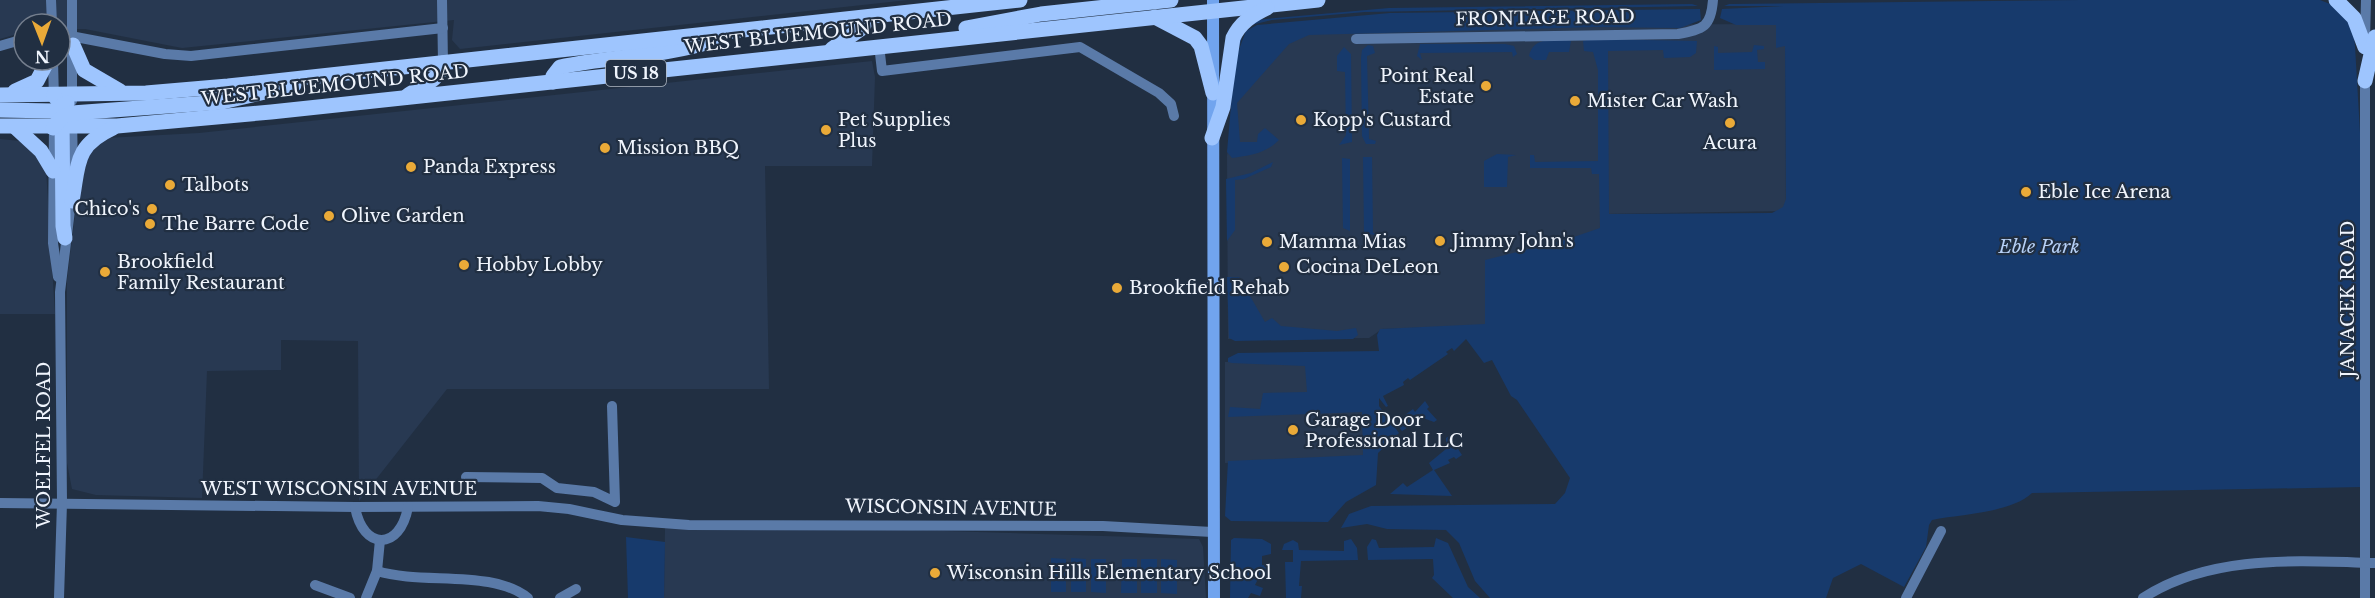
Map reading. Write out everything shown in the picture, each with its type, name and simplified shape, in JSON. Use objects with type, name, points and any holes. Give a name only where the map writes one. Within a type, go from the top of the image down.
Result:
[{"type":"main road","name":"WEST BLUEMOUND ROAD","points":[[72,94],[123,93],[320,77],[1020,0]]},
{"type":"main road","points":[[920,42],[971,27],[1041,14],[1171,0]]},
{"type":"main road","name":"WEST BLUEMOUND ROAD","points":[[0,94],[61,116],[117,126],[405,98],[830,50],[1155,17],[1216,4],[1278,4],[1318,0]]},
{"type":"main road","points":[[2336,0],[2350,12],[2370,42],[2365,81]]},
{"type":"main road","points":[[1212,138],[1223,107],[1228,58],[1238,28],[1259,12],[1278,4]]},
{"type":"main road","points":[[830,50],[862,28],[869,17]]},
{"type":"main road","points":[[1155,17],[1195,38],[1201,46],[1213,93]]},
{"type":"main road","points":[[553,82],[553,76],[560,67],[691,48],[744,31]]},
{"type":"main road","points":[[73,40],[84,70],[123,93]]},
{"type":"main road","points":[[405,98],[436,79],[442,73],[444,63]]},
{"type":"main road","points":[[0,94],[32,85],[43,72]]},
{"type":"main road","points":[[0,110],[61,116],[222,102],[271,93],[320,77]]},
{"type":"main road","points":[[66,238],[63,226],[61,116],[72,94]]},
{"type":"main road","name":"WEST BLUEMOUND ROAD","points":[[8,126],[61,116]]},
{"type":"main road","points":[[8,126],[40,151],[53,171]]},
{"type":"main road","points":[[72,201],[77,165],[82,150],[92,140],[117,126]]},
{"type":"street","points":[[72,0],[72,94]]},
{"type":"street","points":[[442,0],[444,63]]},
{"type":"street","name":"FRONTAGE ROAD","points":[[1356,39],[1678,34],[1703,27],[1710,21],[1713,0]]},
{"type":"street","points":[[2366,0],[2370,42]]},
{"type":"street","points":[[1214,598],[1212,138],[1216,4]]},
{"type":"street","points":[[73,40],[191,56],[443,28]]},
{"type":"street","points":[[879,45],[882,71],[1085,48],[1159,93],[1171,104],[1174,116]]},
{"type":"street","name":"WOELFEL ROAD","points":[[55,72],[72,201],[60,292],[62,503],[58,598]]},
{"type":"street","name":"JANACEK ROAD","points":[[2365,81],[2370,562],[2365,598]]},
{"type":"street","name":"WOELFEL ROAD","points":[[60,292],[53,243],[53,171],[61,116]]},
{"type":"street","points":[[612,406],[615,502],[622,520]]},
{"type":"street","points":[[466,477],[542,478],[557,488],[594,492],[615,502]]},
{"type":"street","points":[[606,518],[615,502]]},
{"type":"street","name":"WEST WISCONSIN AVENUE","points":[[0,503],[355,507],[538,506],[570,509],[606,518],[677,524]]},
{"type":"street","points":[[355,507],[360,527],[371,538],[380,540],[389,539],[402,529],[408,507]]},
{"type":"street","name":"WISCONSIN AVENUE","points":[[677,524],[1102,526],[1212,532]]},
{"type":"street","points":[[1906,598],[1941,531]]},
{"type":"street","points":[[366,598],[376,571],[380,540]]},
{"type":"street","points":[[2143,598],[2193,573],[2243,564],[2370,562]]},
{"type":"street","points":[[376,571],[404,578],[494,582],[513,588],[528,598]]},
{"type":"street","points":[[315,585],[350,598]]},
{"type":"street","points":[[560,598],[576,589]]},
{"type":"shaded area","points":[[0,0],[908,0],[460,49],[452,40],[454,20],[182,48],[85,29],[72,29],[72,12],[12,12],[12,36],[0,39]]},
{"type":"shaded area","points":[[1785,24],[1786,211],[1603,214],[1602,236],[1493,325],[1382,329],[1369,338],[1228,339],[1227,156],[1234,98],[1295,31],[1527,25]]},
{"type":"shaded area","points":[[872,61],[875,77],[872,166],[765,166],[769,389],[447,389],[359,501],[358,341],[281,340],[281,370],[207,371],[202,498],[96,495],[72,489],[67,463],[67,280],[81,165],[84,156],[106,138],[199,133]]},
{"type":"shaded area","points":[[0,139],[20,141],[31,147],[46,169],[55,314],[0,314]]},
{"type":"shaded area","points":[[1376,360],[1377,460],[1225,463],[1225,362]]},
{"type":"shaded area","name":"Wisconsin Hills Elementary School","points":[[665,528],[913,530],[1199,539],[1203,547],[1206,598],[664,598]]},
{"type":"green space","name":"Eble Park","points":[[2320,0],[2340,8],[2353,29],[2361,150],[2362,487],[2032,493],[2023,500],[1999,509],[1932,520],[1929,525],[1926,547],[1904,587],[1861,564],[1833,578],[1826,598],[1490,598],[1475,581],[1459,543],[1446,530],[1387,529],[1367,524],[1341,528],[1349,514],[1371,506],[1555,504],[1565,493],[1570,478],[1517,400],[1511,396],[1492,360],[1484,363],[1466,339],[1454,351],[1452,348],[1446,352],[1448,354],[1410,380],[1408,378],[1403,382],[1404,385],[1383,396],[1388,406],[1386,407],[1379,398],[1379,406],[1399,433],[1378,453],[1376,485],[1346,502],[1328,522],[1231,521],[1225,516],[1228,461],[1363,455],[1362,412],[1228,417],[1230,407],[1260,409],[1263,393],[1307,392],[1305,366],[1232,363],[1228,362],[1228,358],[1238,353],[1379,351],[1377,335],[1380,329],[1485,324],[1485,260],[1565,240],[1600,228],[1599,174],[1592,174],[1591,168],[1530,168],[1530,155],[1534,155],[1535,162],[1598,161],[1598,70],[1593,52],[1584,51],[1583,41],[1591,39],[1697,41],[1696,53],[1690,57],[1664,58],[1663,50],[1608,51],[1609,214],[1772,213],[1783,207],[1786,199],[1785,46],[1776,48],[1776,25],[1736,25],[1720,18],[1722,9],[1784,6],[1724,6],[1729,4]]},
{"type":"green space","points":[[1692,4],[1698,6],[1365,12],[1272,20],[1251,25],[1244,30],[1231,78],[1233,53],[1238,37],[1247,25],[1254,20],[1389,8]]},
{"type":"green space","points":[[1700,9],[1701,20],[1680,28],[1596,27],[1309,35],[1289,44],[1237,103],[1240,142],[1257,142],[1258,134],[1265,128],[1279,140],[1263,151],[1251,155],[1232,158],[1227,152],[1238,52],[1246,31],[1257,25],[1390,13]]},
{"type":"green space","points":[[1565,39],[1571,41],[1569,52],[1549,52],[1546,60],[1534,60],[1529,56],[1538,43]]},
{"type":"green space","points":[[1420,44],[1505,44],[1514,46],[1517,54],[1513,57],[1512,52],[1420,53],[1422,60],[1417,56]]},
{"type":"green space","points":[[1368,45],[1373,46],[1375,53],[1367,56],[1369,139],[1376,141],[1375,144],[1366,144],[1362,136],[1361,58],[1362,50]]},
{"type":"green space","points":[[1754,45],[1764,46],[1764,49],[1757,50],[1758,62],[1765,62],[1765,69],[1714,70],[1714,46],[1718,47],[1718,53],[1752,52]]},
{"type":"green space","points":[[1344,47],[1351,54],[1352,142],[1339,145],[1346,135],[1345,72],[1337,71],[1337,56]]},
{"type":"green space","points":[[1497,154],[1516,155],[1508,157],[1507,187],[1484,187],[1484,161]]},
{"type":"green space","points":[[1363,157],[1372,157],[1373,233],[1381,233],[1379,235],[1364,234]]},
{"type":"green space","points":[[1342,158],[1350,159],[1350,231],[1343,228]]},
{"type":"green space","points":[[1273,162],[1271,167],[1244,179],[1235,180],[1235,230],[1227,241],[1226,179],[1251,173]]},
{"type":"green space","points":[[1227,277],[1239,277],[1265,322],[1272,318],[1281,326],[1337,331],[1356,328],[1358,335],[1353,339],[1235,341],[1229,338]]},
{"type":"green space","points":[[1425,401],[1429,407],[1427,409],[1437,420],[1434,422],[1423,418],[1402,431],[1397,425],[1406,418],[1405,415],[1413,409],[1415,412]]},
{"type":"green space","points":[[1449,436],[1455,450],[1458,449],[1462,455],[1448,460],[1450,463],[1434,470],[1452,496],[1390,494],[1403,483],[1407,487],[1433,470],[1429,463],[1446,449],[1446,438]]},
{"type":"green space","points":[[626,537],[665,542],[664,598],[628,598]]},
{"type":"green space","points":[[1234,538],[1262,539],[1271,544],[1271,554],[1262,556],[1262,565],[1270,565],[1271,572],[1269,574],[1262,571],[1255,585],[1263,588],[1260,596],[1251,593],[1248,598],[1230,598],[1231,540]]},
{"type":"green space","points":[[1436,538],[1448,543],[1468,587],[1480,598],[1453,598],[1432,578],[1434,575],[1433,559],[1368,560],[1367,547],[1372,539],[1376,540],[1379,548],[1434,547]]},
{"type":"green space","points":[[1351,539],[1357,548],[1358,560],[1301,561],[1299,586],[1302,586],[1301,598],[1286,598],[1285,562],[1293,562],[1293,550],[1282,550],[1284,544],[1293,540],[1298,543],[1299,550],[1344,551],[1344,541]]},
{"type":"green space","points":[[1051,558],[1066,559],[1066,592],[1051,592]]},
{"type":"green space","points":[[1071,558],[1086,559],[1086,592],[1071,592]]},
{"type":"green space","points":[[1091,559],[1106,559],[1106,593],[1091,592]]},
{"type":"green space","points":[[1122,559],[1137,559],[1137,593],[1121,593]]},
{"type":"green space","points":[[1141,559],[1157,559],[1157,593],[1141,593]]},
{"type":"green space","points":[[1161,559],[1177,560],[1177,594],[1161,593]]},
{"type":"place","name":"Point Real Estate","points":[[1486,86]]},
{"type":"place","name":"Mister Car Wash","points":[[1575,101]]},
{"type":"place","name":"Kopp's Custard","points":[[1301,120]]},
{"type":"place","name":"Acura","points":[[1730,123]]},
{"type":"place","name":"Pet Supplies Plus","points":[[826,130]]},
{"type":"place","name":"Mission BBQ","points":[[605,148]]},
{"type":"place","name":"Panda Express","points":[[411,167]]},
{"type":"place","name":"Talbots","points":[[170,185]]},
{"type":"place","name":"Eble Ice Arena","points":[[2026,192]]},
{"type":"place","name":"Chico's","points":[[152,209]]},
{"type":"place","name":"Olive Garden","points":[[329,216]]},
{"type":"place","name":"The Barre Code","points":[[150,224]]},
{"type":"place","name":"Jimmy John's","points":[[1440,241]]},
{"type":"place","name":"Mamma Mias","points":[[1267,242]]},
{"type":"place","name":"Hobby Lobby","points":[[464,265]]},
{"type":"place","name":"Cocina DeLeon","points":[[1284,267]]},
{"type":"place","name":"Brookfield Family Restaurant","points":[[105,272]]},
{"type":"place","name":"Brookfield Rehab","points":[[1117,288]]},
{"type":"place","name":"Garage Door Professional LLC","points":[[1293,430]]},
{"type":"place","name":"Wisconsin Hills Elementary School","points":[[935,573]]}]
